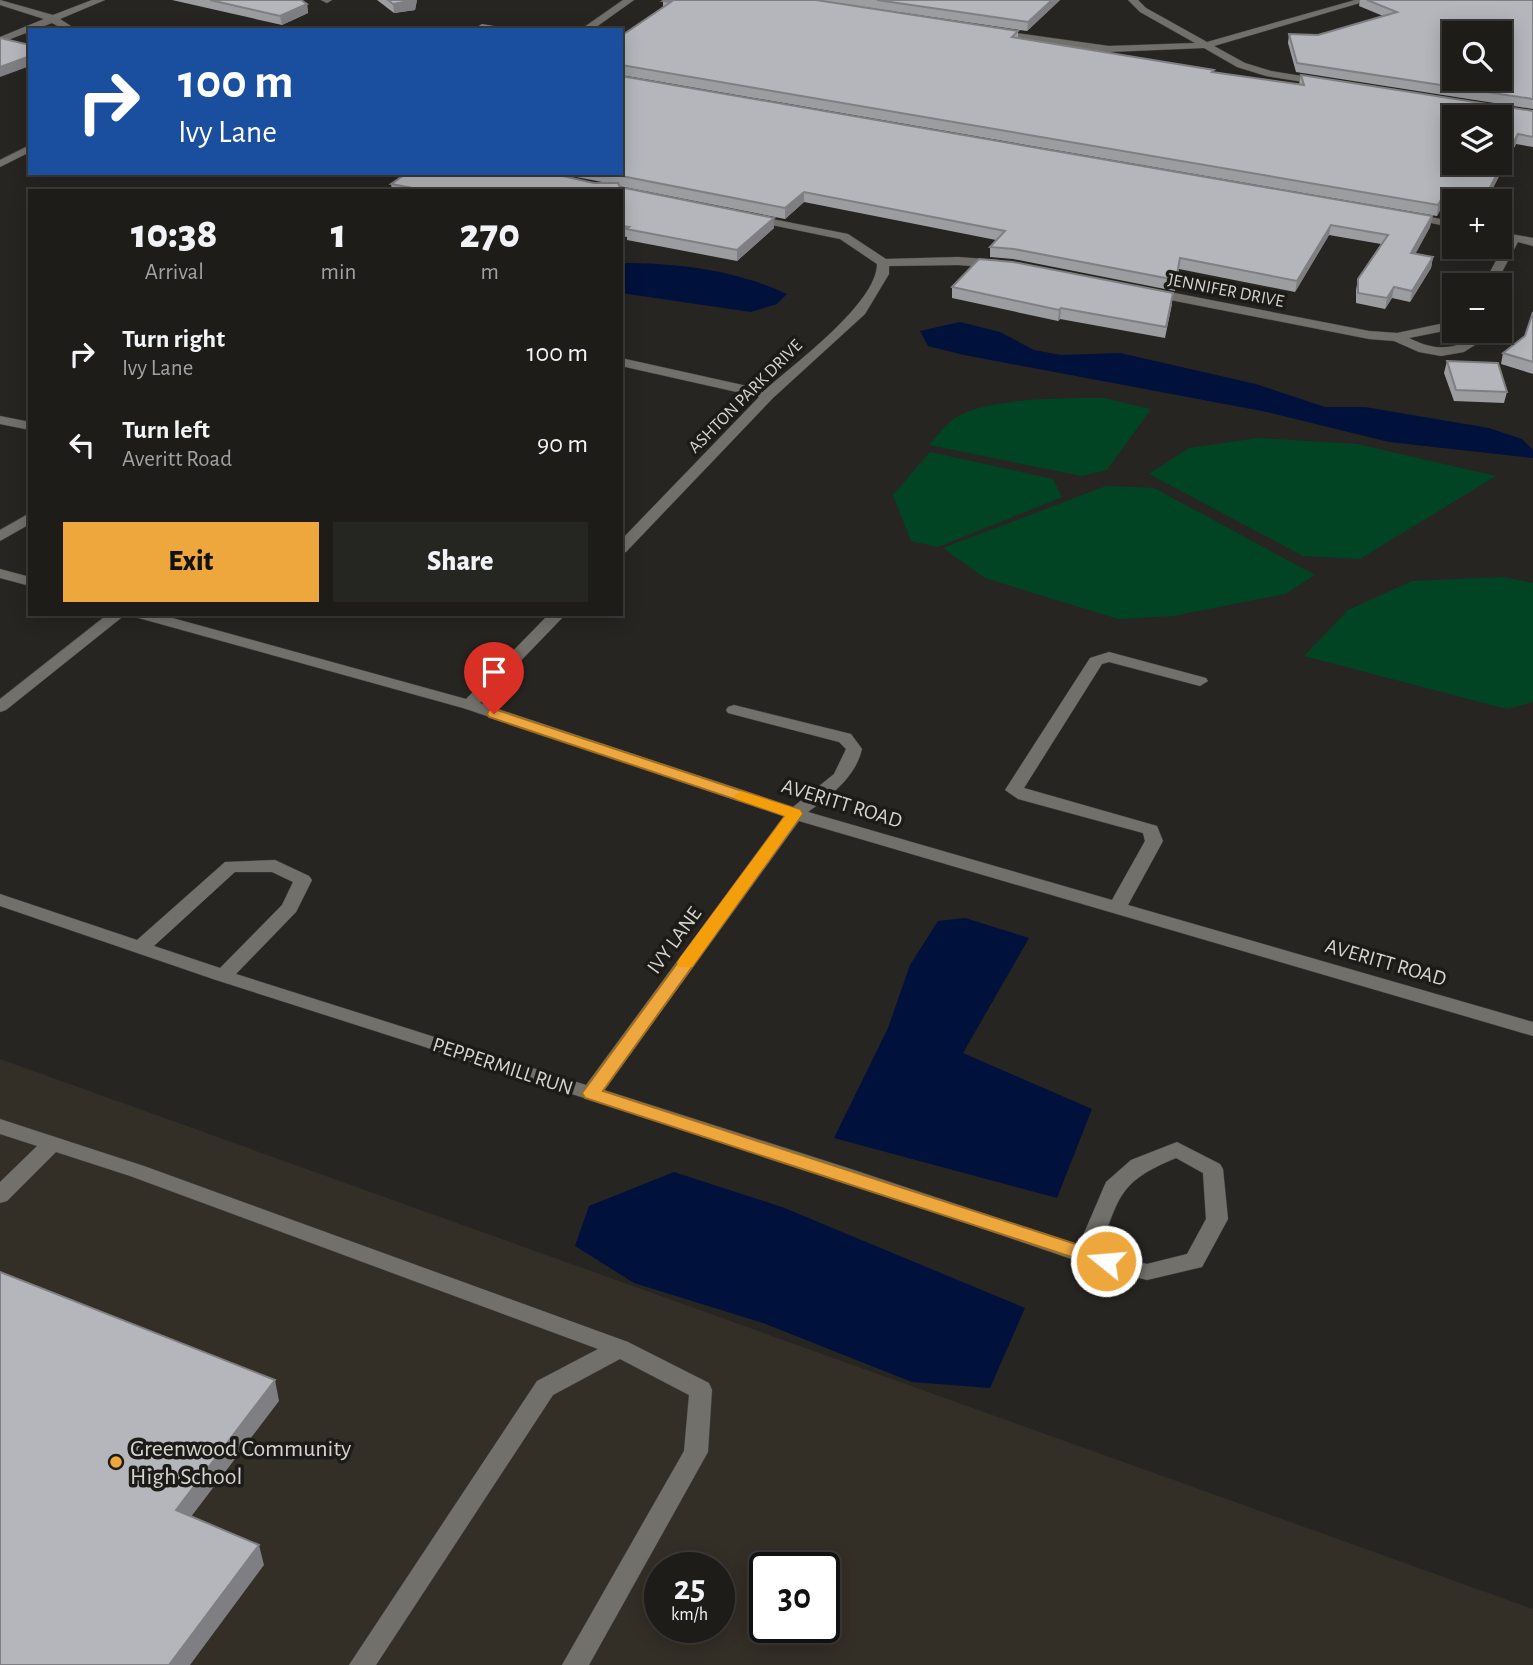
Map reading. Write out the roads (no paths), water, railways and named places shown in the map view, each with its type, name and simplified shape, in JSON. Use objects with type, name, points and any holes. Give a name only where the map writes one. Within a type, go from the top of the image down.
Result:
[{"type":"street","points":[[0,40],[100,0]]},
{"type":"street","points":[[588,28],[629,0]]},
{"type":"street","points":[[1133,0],[1143,10],[1202,46],[1241,65],[1270,74],[1336,85]]},
{"type":"street","points":[[985,32],[1109,49],[1202,46],[1365,0]]},
{"type":"street","points":[[0,2],[51,18],[68,28]]},
{"type":"street","points":[[0,164],[28,149]]},
{"type":"street","points":[[1389,211],[1442,222]]},
{"type":"street","points":[[739,216],[844,236],[883,263],[958,261],[1013,266]]},
{"type":"street","points":[[1495,273],[1514,238],[1533,242]]},
{"type":"street","name":"ASHTON PARK DRIVE","points":[[623,547],[768,396],[861,311],[883,274],[883,263]]},
{"type":"street","name":"JENNIFER DRIVE","points":[[1136,290],[1369,335],[1397,337],[1442,330]]},
{"type":"street","name":"JENNIFER DRIVE","points":[[1397,337],[1413,347],[1436,353],[1455,352],[1469,343]]},
{"type":"street","points":[[623,362],[768,396]]},
{"type":"street","points":[[0,420],[28,426]]},
{"type":"street","points":[[0,537],[28,518]]},
{"type":"street","points":[[0,573],[28,581]]},
{"type":"street","points":[[0,707],[115,616]]},
{"type":"street","name":"AVERITT ROAD","points":[[147,616],[469,705],[794,814],[1533,1029]]},
{"type":"street","points":[[469,705],[556,616]]},
{"type":"street","points":[[1117,908],[1154,841],[1151,830],[1024,796],[1014,790],[1096,661],[1109,657],[1200,681]]},
{"type":"street","name":"IVY LANE","points":[[591,1093],[794,814],[828,789],[853,760],[854,749],[845,738],[734,710]]},
{"type":"street","points":[[140,948],[231,866],[275,866],[303,880],[290,908],[223,976]]},
{"type":"street","name":"PEPPERMILL RUN","points":[[0,900],[223,976],[844,1174],[1086,1256],[1146,1272],[1194,1261],[1217,1220],[1213,1169],[1177,1149],[1138,1165],[1113,1187],[1086,1256]]},
{"type":"street","points":[[0,1126],[150,1176],[620,1348],[701,1390],[696,1452],[575,1665]]},
{"type":"street","points":[[0,1195],[52,1143]]},
{"type":"street","points":[[362,1665],[545,1388],[620,1348]]},
{"type":"water","points":[[623,263],[664,264],[706,270],[747,279],[787,294],[777,304],[751,312],[623,293]]},
{"type":"water","points":[[960,322],[1000,332],[1034,350],[1061,355],[1120,353],[1256,384],[1325,407],[1365,407],[1489,428],[1522,439],[1533,450],[1533,458],[1389,442],[1267,412],[964,355],[928,346],[920,331]]},
{"type":"water","points":[[965,918],[1029,938],[963,1053],[1092,1109],[1057,1198],[834,1138],[888,1028],[910,965],[938,921]]},
{"type":"water","points":[[674,1172],[782,1207],[1025,1308],[990,1388],[912,1382],[763,1323],[634,1283],[575,1246],[589,1206]]},
{"type":"place","name":"Greenwood Community High School","points":[[116,1462]]}]
